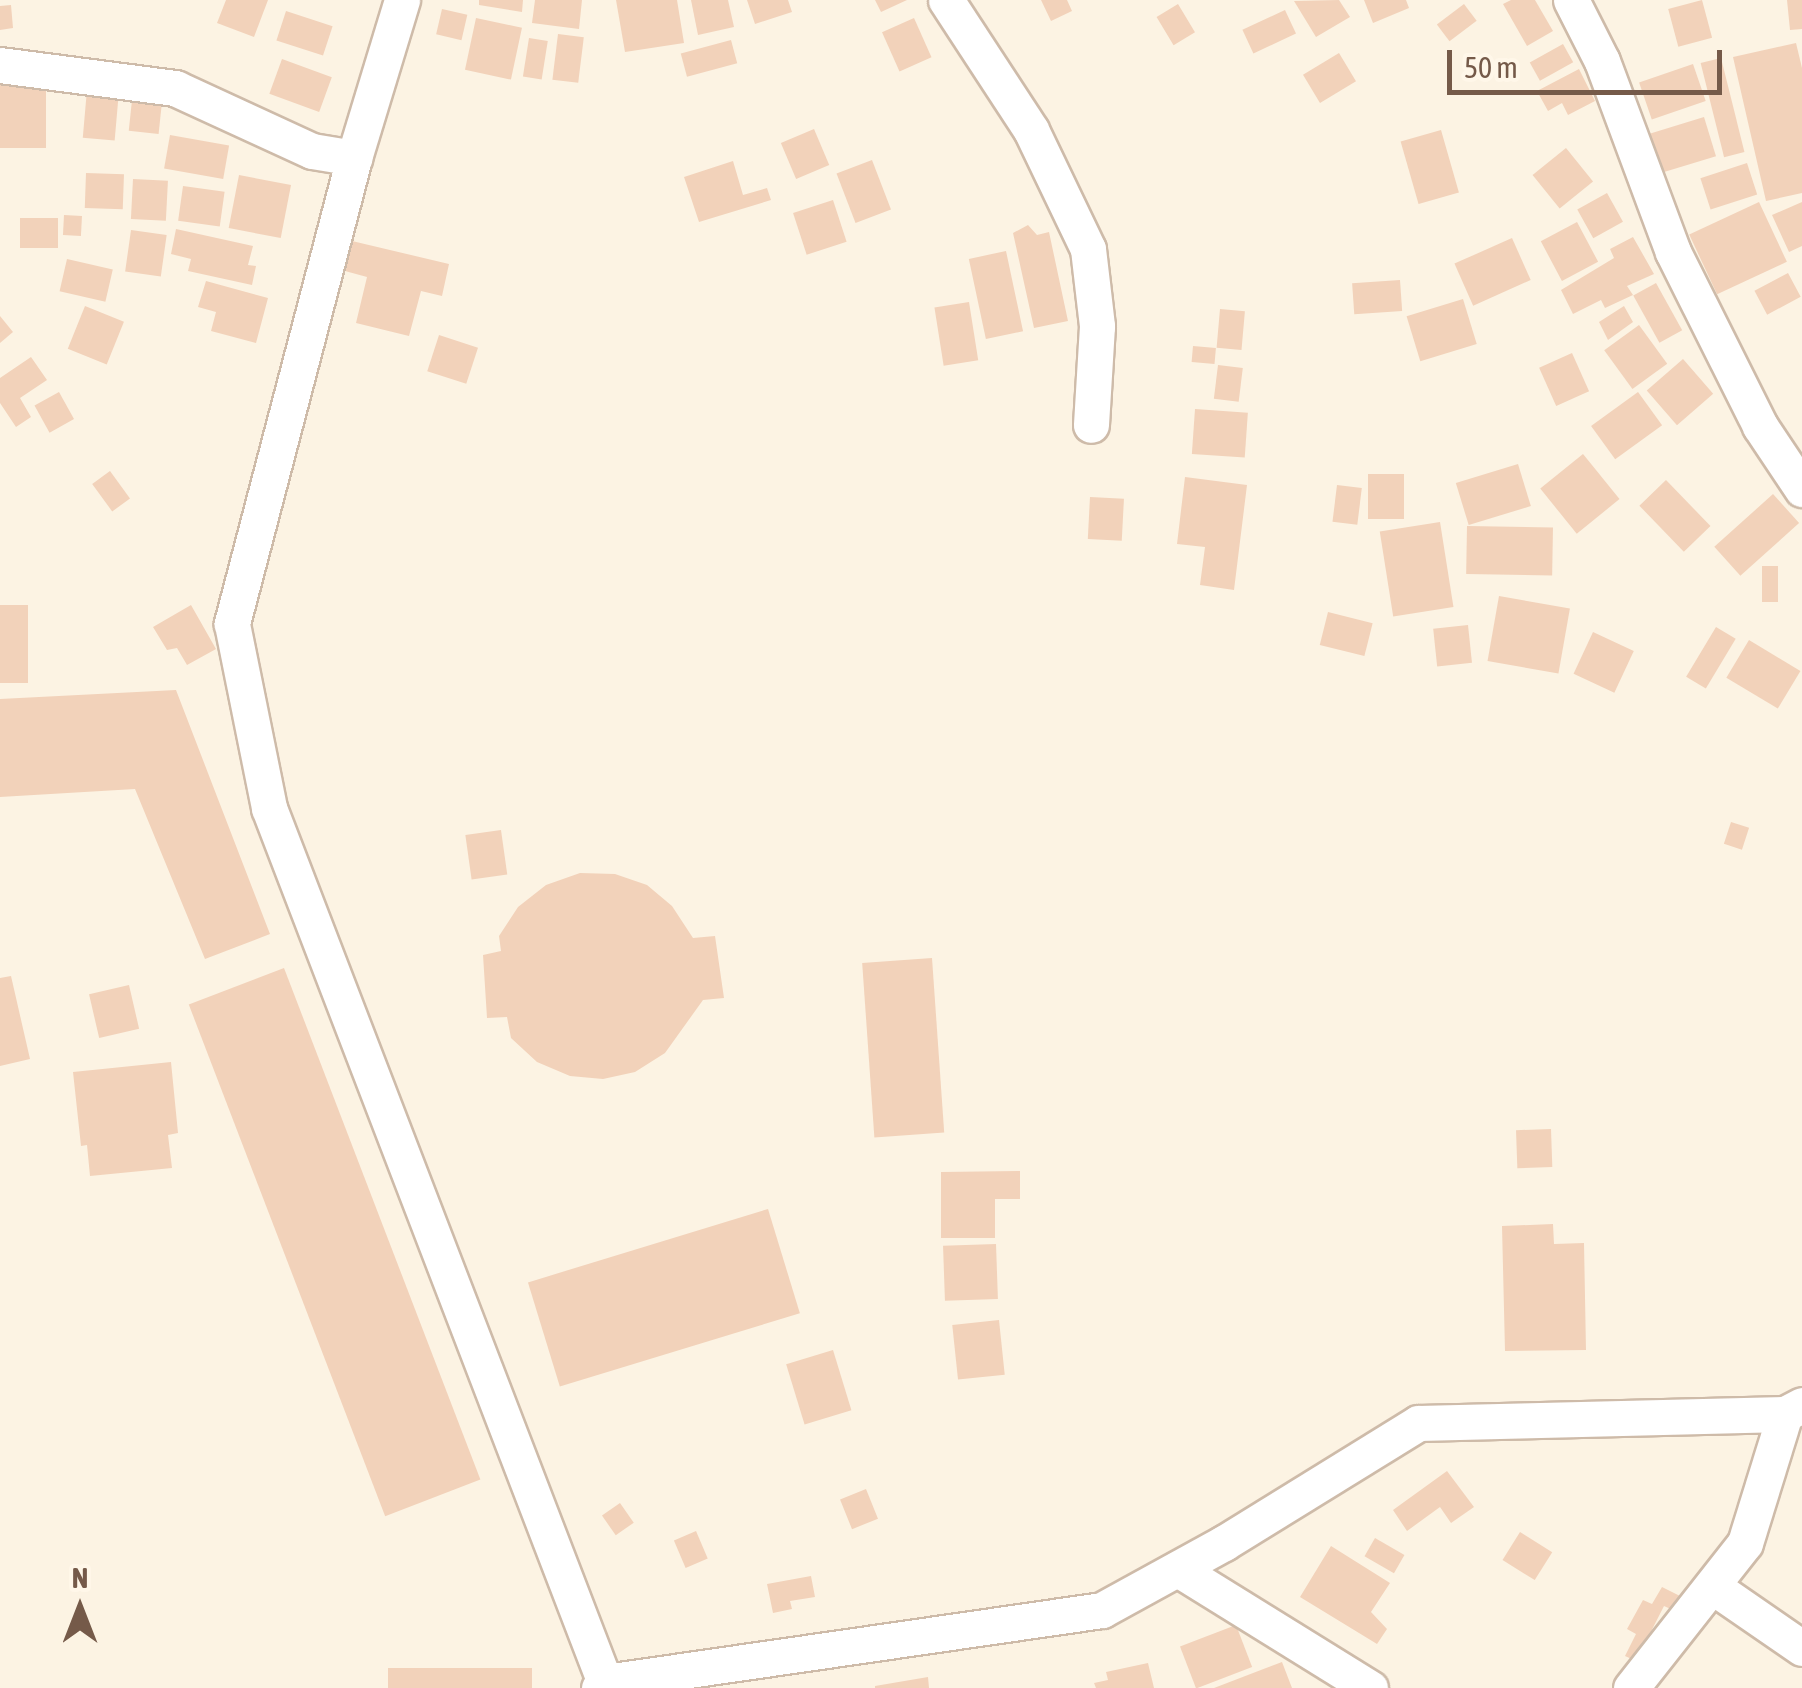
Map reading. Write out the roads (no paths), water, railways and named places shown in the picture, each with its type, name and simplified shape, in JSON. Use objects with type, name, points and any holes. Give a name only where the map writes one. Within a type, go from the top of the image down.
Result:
[{"type":"street","points":[[402,0],[354,158],[232,624],[269,808],[604,1686],[1102,1610],[1178,1569],[1418,1422],[1793,1410],[1746,1543],[1631,1688]]},
{"type":"street","points":[[946,0],[1031,130],[1088,250],[1098,326],[1092,425]]},
{"type":"street","points":[[1570,0],[1602,62],[1673,252],[1760,426],[1802,489]]},
{"type":"street","points":[[0,65],[174,88],[312,151],[354,158]]},
{"type":"street","points":[[1178,1569],[1370,1688]]},
{"type":"street","points":[[1712,1586],[1802,1648]]}]
